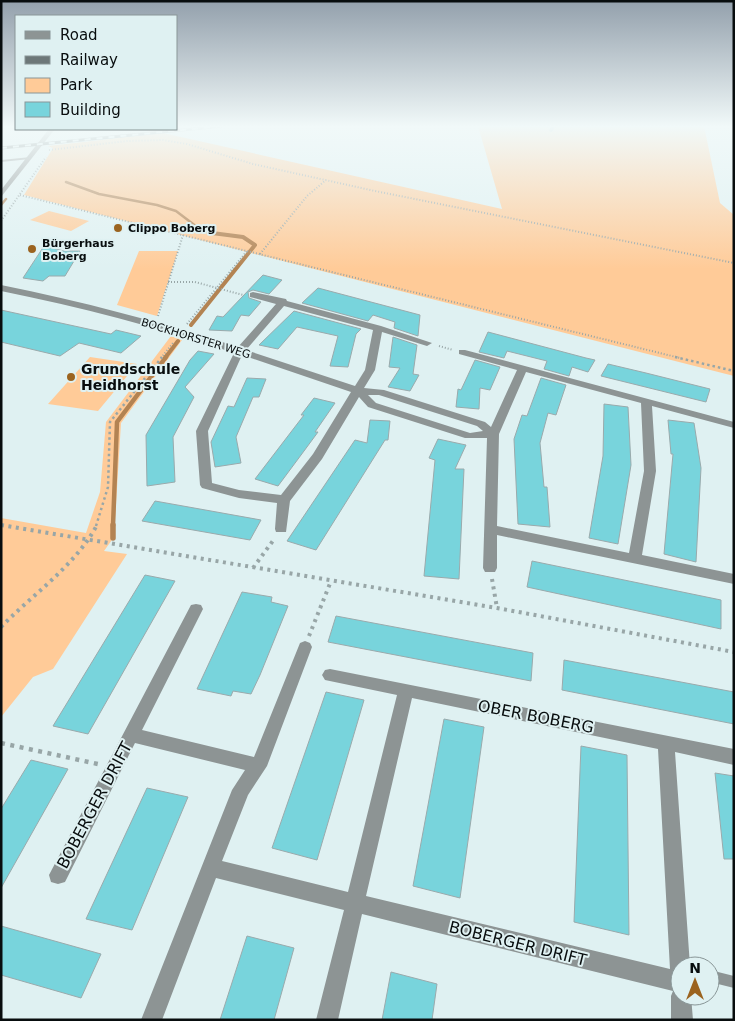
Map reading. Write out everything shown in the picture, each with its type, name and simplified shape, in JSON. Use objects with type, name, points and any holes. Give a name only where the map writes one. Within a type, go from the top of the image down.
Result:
[{"type":"street","points":[[1,195],[18,174]]},
{"type":"street","name":"BOCKHORSTER WEG","points":[[1,288],[56,298],[182,332],[359,391],[372,405],[469,436],[493,434]]},
{"type":"street","points":[[253,295],[283,301],[427,343]]},
{"type":"street","points":[[283,301],[239,352],[202,431],[206,485],[239,494],[284,500]]},
{"type":"street","points":[[281,529],[284,500],[318,456],[370,370],[378,328]]},
{"type":"street","points":[[462,352],[734,425]]},
{"type":"street","points":[[490,568],[493,434],[522,368]]},
{"type":"street","points":[[635,558],[650,471],[646,400]]},
{"type":"street","points":[[491,529],[734,579]]},
{"type":"street","name":"BOBERGER DRIFT","points":[[58,876],[196,609]]},
{"type":"street","points":[[151,1020],[242,790],[259,766],[305,647]]},
{"type":"street","name":"OBER BOBERG","points":[[330,675],[734,757]]},
{"type":"street","points":[[327,1020],[406,690]]},
{"type":"street","name":"BOBERGER DRIFT","points":[[131,736],[259,766]]},
{"type":"street","points":[[666,743],[679,956]]},
{"type":"street","name":"BOBERGER DRIFT","points":[[211,868],[670,980]]},
{"type":"street","points":[[681,1006],[682,1020]]},
{"type":"lane","points":[[720,978],[734,982]]},
{"type":"path","points":[[1,221],[34,174]]},
{"type":"path","points":[[298,174],[734,263]]},
{"type":"path","points":[[260,254],[307,196],[327,180]]},
{"type":"path","points":[[20,195],[734,371]]},
{"type":"path","points":[[155,324],[183,235]]},
{"type":"path","points":[[1,627],[22,604],[78,555],[89,540],[99,521],[108,487],[110,422],[248,252]]},
{"type":"path","points":[[168,282],[195,282],[242,295],[253,295]]},
{"type":"path","points":[[427,343],[462,352]]},
{"type":"path","points":[[1,525],[497,608],[734,652]]},
{"type":"path","points":[[253,568],[281,529]]},
{"type":"path","points":[[490,568],[497,608]]},
{"type":"path","points":[[305,647],[331,581]]},
{"type":"path","points":[[1,743],[114,768]]},
{"type":"green space","points":[[37,174],[344,174],[502,209],[492,174],[714,174],[720,203],[734,215],[734,376],[24,195]]},
{"type":"green space","points":[[49,211],[89,221],[71,231],[30,220]]},
{"type":"green space","points":[[139,251],[178,251],[157,316],[117,305]]},
{"type":"green space","points":[[171,336],[182,340],[121,423],[114,537],[104,551],[127,554],[53,669],[33,677],[1,717],[1,518],[86,533],[100,492],[106,422]]},
{"type":"green space","points":[[90,357],[137,364],[98,411],[48,404]]},
{"type":"building","points":[[44,246],[64,251],[80,251],[65,276],[49,276],[43,281],[23,278]]},
{"type":"building","points":[[263,275],[282,280],[269,294],[253,290],[248,292],[249,298],[261,302],[249,316],[241,315],[232,331],[209,330],[217,316],[223,317]]},
{"type":"building","points":[[318,288],[420,315],[418,336],[394,328],[395,322],[373,315],[368,321],[302,303]]},
{"type":"building","points":[[1,310],[111,334],[116,330],[141,336],[121,353],[79,343],[60,356],[1,342]]},
{"type":"building","points":[[294,311],[361,329],[356,334],[348,367],[330,366],[338,336],[297,327],[278,349],[259,345]]},
{"type":"building","points":[[488,332],[595,360],[588,372],[572,367],[569,376],[544,369],[547,361],[507,351],[504,358],[479,352]]},
{"type":"building","points":[[393,337],[417,345],[413,374],[419,375],[410,391],[388,387],[400,368],[389,367]]},
{"type":"building","points":[[198,351],[214,354],[185,387],[194,397],[173,437],[175,482],[147,486],[146,435],[190,360]]},
{"type":"building","points":[[475,360],[500,367],[490,390],[480,388],[479,409],[456,407],[458,389],[461,390]]},
{"type":"building","points":[[608,364],[710,389],[706,402],[601,376]]},
{"type":"building","points":[[247,378],[266,379],[259,397],[253,397],[236,437],[241,463],[215,467],[211,442],[228,406],[234,407]]},
{"type":"building","points":[[541,378],[566,385],[556,415],[548,413],[540,443],[544,487],[547,487],[550,527],[518,524],[514,439],[522,415],[527,416]]},
{"type":"building","points":[[314,398],[335,403],[315,432],[318,432],[278,486],[255,479],[304,415],[301,415]]},
{"type":"building","points":[[604,404],[628,407],[631,465],[618,544],[589,538],[603,456]]},
{"type":"building","points":[[370,420],[390,421],[388,440],[385,440],[316,550],[287,541],[355,440],[367,443]]},
{"type":"building","points":[[668,420],[694,423],[701,468],[696,562],[664,554],[673,454],[671,454]]},
{"type":"building","points":[[438,439],[466,445],[455,469],[464,469],[459,579],[424,576],[435,460],[429,458]]},
{"type":"building","points":[[155,501],[261,520],[250,540],[142,521]]},
{"type":"building","points":[[532,561],[721,600],[721,629],[527,587]]},
{"type":"building","points":[[145,575],[175,581],[88,734],[53,726]]},
{"type":"building","points":[[242,592],[272,597],[271,602],[288,606],[260,675],[251,694],[233,691],[231,696],[197,689]]},
{"type":"building","points":[[336,616],[533,653],[531,681],[328,642]]},
{"type":"building","points":[[564,660],[734,692],[734,724],[562,690]]},
{"type":"building","points":[[326,692],[364,700],[317,860],[272,848]]},
{"type":"building","points":[[444,719],[484,727],[460,898],[413,886]]},
{"type":"building","points":[[581,746],[627,755],[629,935],[574,922]]},
{"type":"building","points":[[31,760],[68,769],[1,888],[1,809]]},
{"type":"building","points":[[715,773],[734,776],[734,859],[724,859]]},
{"type":"building","points":[[147,788],[188,797],[132,930],[86,919]]},
{"type":"building","points":[[1,926],[101,954],[81,998],[1,975]]},
{"type":"building","points":[[247,936],[294,948],[274,1020],[220,1020]]},
{"type":"building","points":[[391,972],[437,984],[432,1020],[382,1020]]},
{"type":"waterway","points":[[66,182],[99,194],[157,205],[176,211],[197,227]]},
{"type":"waterway","points":[[1,205],[6,199]]},
{"type":"waterway","points":[[191,325],[255,245],[243,237],[212,233],[193,226]]},
{"type":"waterway","points":[[165,358],[178,341]]},
{"type":"waterway","points":[[113,526],[117,422],[166,357]]},
{"type":"waterway","points":[[113,526],[113,538]]},
{"type":"place","name":"Clippo Boberg","points":[[118,228]]},
{"type":"place","name":"Bürgerhaus Boberg","points":[[32,249]]},
{"type":"place","name":"Grundschule Heidhorst","points":[[71,377]]}]
